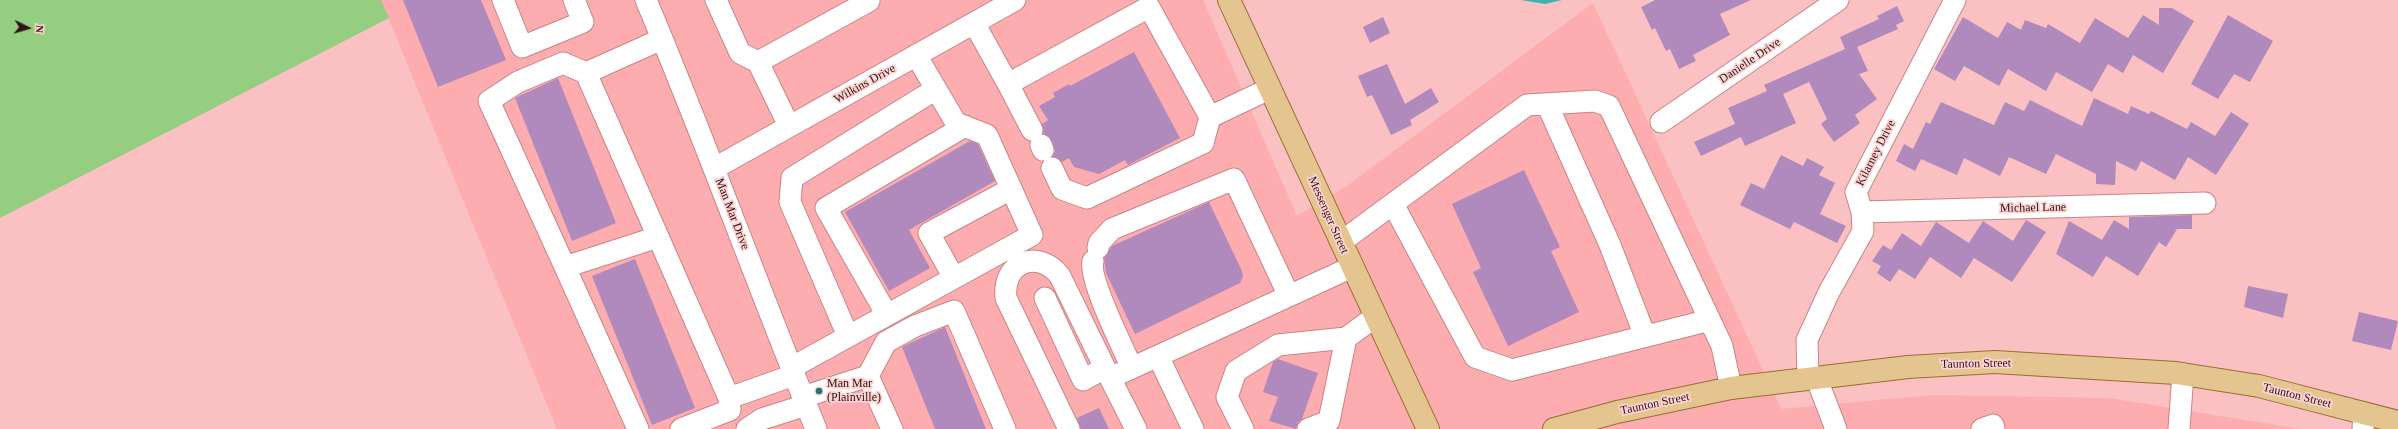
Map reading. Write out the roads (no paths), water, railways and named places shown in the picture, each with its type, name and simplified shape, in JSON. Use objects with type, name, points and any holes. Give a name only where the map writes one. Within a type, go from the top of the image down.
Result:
[{"type":"main road","name":"Messenger Street","points":[[1229,0],[1428,429]]},
{"type":"main road","name":"Taunton Street","points":[[1554,429],[1617,412],[1731,388],[1908,366],[1995,362],[2183,374],[2259,386],[2364,421],[2398,422]]},
{"type":"street","points":[[503,0],[522,47],[583,22],[574,0]]},
{"type":"street","name":"Man Mar Drive","points":[[646,0],[715,168],[792,372],[816,429]]},
{"type":"street","points":[[716,0],[740,53],[758,62],[789,126]]},
{"type":"street","name":"Wilkins Drive","points":[[715,168],[1015,0]]},
{"type":"street","name":"Danielle Drive","points":[[1661,122],[1838,0]]},
{"type":"street","name":"Kilarney Drive","points":[[1831,428],[1812,377],[1807,340],[1829,292],[1863,231],[1862,212],[1856,192],[1955,0]]},
{"type":"street","points":[[758,62],[869,1]]},
{"type":"street","points":[[974,22],[1042,148],[1062,189],[1087,198],[1203,143],[1210,117],[1150,7],[1008,84]]},
{"type":"street","points":[[586,73],[662,39]]},
{"type":"street","points":[[681,429],[792,372],[848,336],[1032,235],[987,135],[956,123],[916,55]]},
{"type":"street","points":[[638,429],[489,101],[518,82],[563,63],[586,73],[742,429]]},
{"type":"street","points":[[848,336],[790,202],[792,178],[936,89]]},
{"type":"street","points":[[1210,117],[1269,89]]},
{"type":"street","points":[[1341,242],[1527,105],[1595,101],[1609,106],[1722,346],[1731,388]]},
{"type":"street","points":[[1546,104],[1610,245],[1645,336]]},
{"type":"street","points":[[887,315],[826,208],[965,126]]},
{"type":"street","points":[[1132,368],[1099,292],[1091,267],[1099,243],[1112,229],[1234,179],[1289,296]]},
{"type":"street","points":[[954,278],[929,233],[1011,189]]},
{"type":"street","name":"Michael Lane","points":[[1862,212],[2205,203]]},
{"type":"street","points":[[1393,204],[1476,357],[1512,370],[1710,320]]},
{"type":"street","points":[[565,267],[658,237]]},
{"type":"street","points":[[1070,429],[1006,298],[1005,288],[1012,271],[1019,265],[1037,261],[1054,268],[1060,276],[1136,429]]},
{"type":"street","points":[[1045,298],[1083,380],[1132,368],[1352,267]]},
{"type":"street","points":[[748,429],[762,419],[868,376],[886,342],[915,326],[954,311],[1005,429]]},
{"type":"street","points":[[1243,429],[1226,397],[1236,371],[1278,344],[1346,338],[1375,317]]},
{"type":"street","points":[[1308,429],[1331,425],[1346,338]]},
{"type":"street","points":[[1158,356],[1193,429]]},
{"type":"street","points":[[2179,429],[2183,374]]},
{"type":"street","points":[[868,376],[892,429]]},
{"type":"street","points":[[1982,429],[1993,425],[1994,429]]},
{"type":"water","points":[[1521,0],[1562,0],[1545,4]]},
{"type":"place","name":"Man Mar (Plainville)","points":[[819,391]]}]
